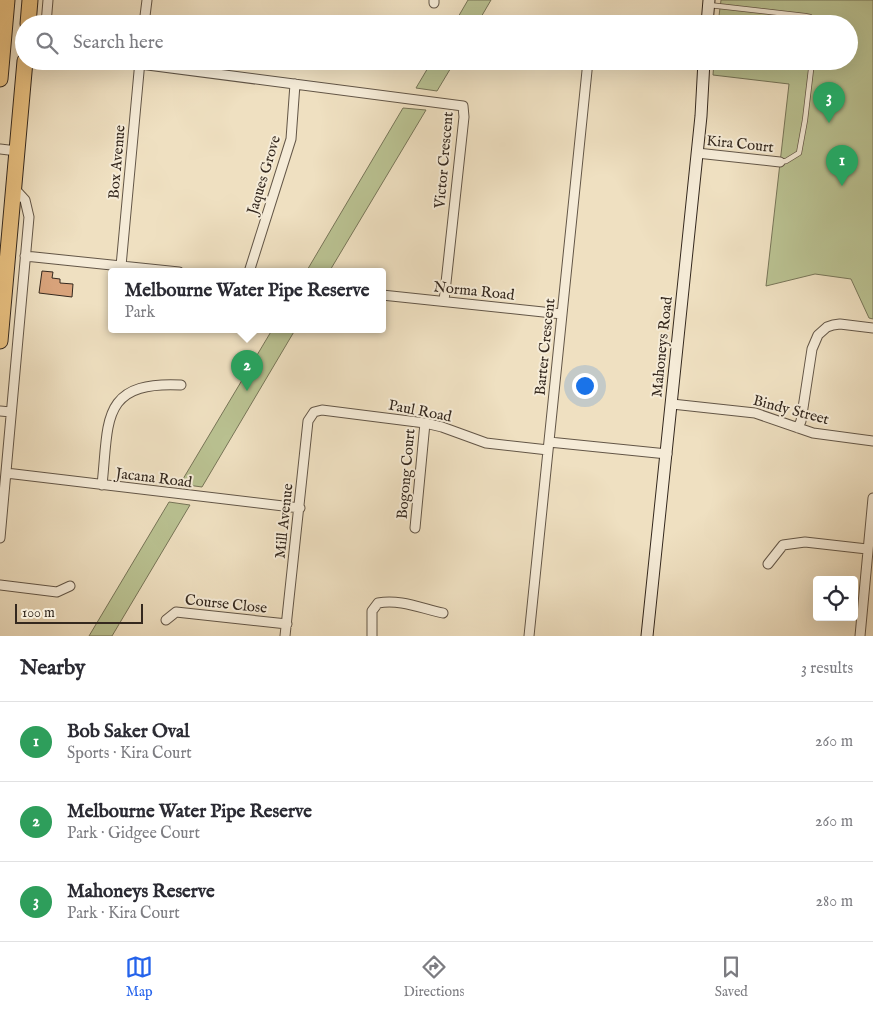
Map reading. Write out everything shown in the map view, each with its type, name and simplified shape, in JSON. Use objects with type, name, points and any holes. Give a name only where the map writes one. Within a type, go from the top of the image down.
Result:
[{"type":"highway","points":[[0,79],[7,0]]},
{"type":"highway","points":[[29,15],[30,0]]},
{"type":"highway","points":[[0,341],[24,70]]},
{"type":"main road","name":"Mahoneys Road","points":[[647,636],[697,153],[703,70]]},
{"type":"street","points":[[47,15],[48,0]]},
{"type":"street","points":[[145,15],[147,0]]},
{"type":"street","name":"Box Avenue","points":[[121,266],[139,70]]},
{"type":"street","name":"Victor Crescent","points":[[192,70],[463,106],[464,118],[444,301]]},
{"type":"street","name":"Barter Crescent","points":[[529,636],[587,70]]},
{"type":"street","name":"Jaques Grove","points":[[250,268],[291,139],[295,84]]},
{"type":"street","points":[[0,149],[17,151]]},
{"type":"street","name":"Kira Court","points":[[697,153],[780,162]]},
{"type":"street","points":[[0,538],[29,217],[24,197],[14,188]]},
{"type":"street","points":[[25,256],[140,268]]},
{"type":"street","name":"Norma Road","points":[[386,295],[562,314]]},
{"type":"street","points":[[798,428],[801,421],[812,349],[818,334],[827,327],[840,324],[873,328]]},
{"type":"street","points":[[102,485],[109,418],[118,402],[130,391],[145,386],[160,384],[180,385]]},
{"type":"street","name":"Bindy Street","points":[[672,404],[755,413],[813,433],[873,441]]},
{"type":"street","name":"Paul Road","points":[[314,412],[322,410],[425,423],[486,443],[666,454]]},
{"type":"street","points":[[0,411],[12,412]]},
{"type":"street","name":"Mill Avenue","points":[[285,636],[308,421],[314,412]]},
{"type":"street","name":"Bogong Court","points":[[415,528],[425,423]]},
{"type":"street","name":"Jacana Road","points":[[6,473],[300,508]]},
{"type":"street","points":[[860,636],[873,498]]},
{"type":"street","points":[[768,564],[783,545],[805,542],[869,546]]},
{"type":"street","points":[[0,585],[57,592],[70,586]]},
{"type":"street","points":[[372,636],[372,611],[378,603],[400,601],[422,609],[442,613]]},
{"type":"street","name":"Course Close","points":[[166,620],[176,612],[287,624]]},
{"type":"lane","points":[[708,3],[798,15]]},
{"type":"lane","points":[[780,162],[786,161],[799,153],[811,70]]},
{"type":"green space","points":[[468,0],[491,0],[482,15],[459,15]]},
{"type":"green space","points":[[721,0],[873,0],[873,319],[869,318],[851,279],[815,274],[766,286],[789,84],[713,75],[713,70],[858,70],[858,15],[719,15]]},
{"type":"green space","points":[[427,70],[450,70],[437,91],[416,88]]},
{"type":"green space","points":[[403,108],[426,110],[331,268],[308,268]]},
{"type":"green space","points":[[270,333],[293,333],[202,487],[180,484]]},
{"type":"green space","points":[[169,502],[190,505],[112,636],[89,636]]},
{"type":"building","points":[[42,271],[53,272],[52,278],[60,279],[60,283],[73,284],[72,297],[39,293]]},
{"type":"place","name":"Mahoneys Reserve","points":[[829,123]]},
{"type":"place","name":"Bob Saker Oval","points":[[842,186]]},
{"type":"place","name":"Melbourne Water Pipe Reserve","points":[[247,391]]}]
